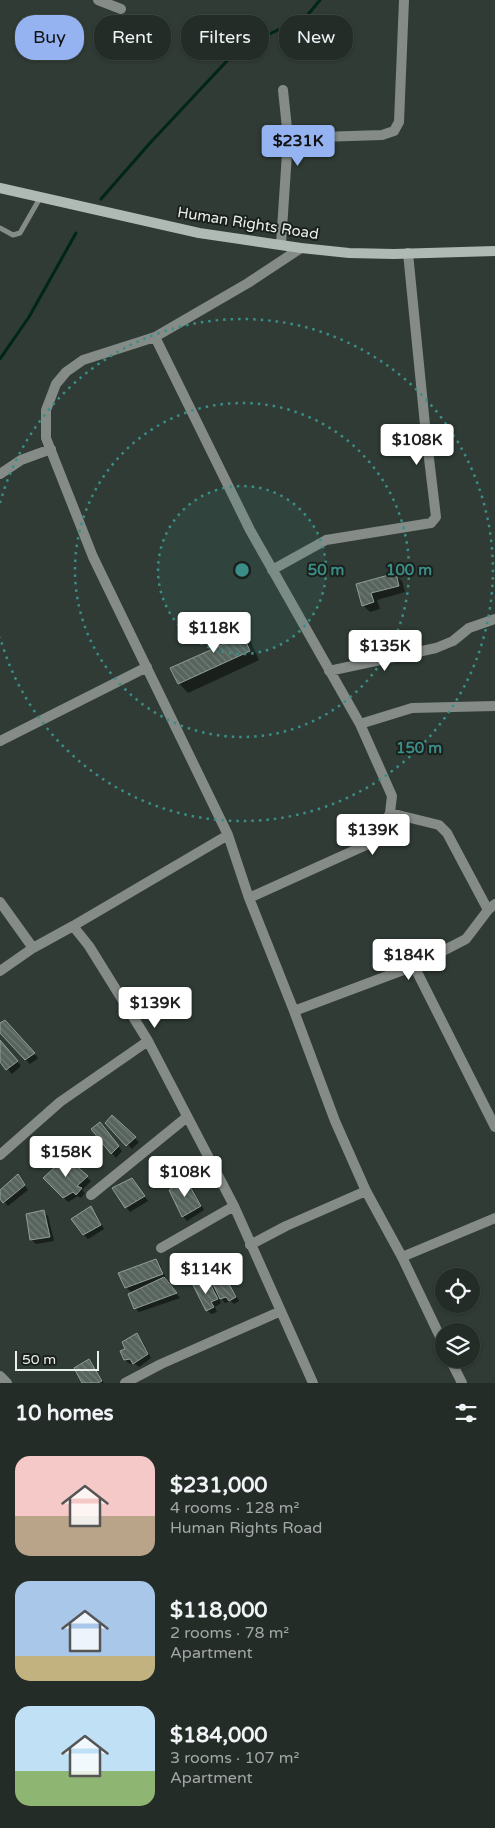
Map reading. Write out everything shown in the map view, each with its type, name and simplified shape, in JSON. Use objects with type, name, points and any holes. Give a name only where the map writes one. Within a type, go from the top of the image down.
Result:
[{"type":"street","points":[[98,0],[120,9]]},
{"type":"street","points":[[288,138],[382,136],[394,131],[399,122],[404,0]]},
{"type":"street","points":[[281,244],[288,138],[283,90]]},
{"type":"street","name":"Human Rights Road","points":[[0,189],[199,233],[301,248],[349,253],[495,251]]},
{"type":"street","points":[[301,248],[248,283],[155,337],[83,360],[66,372],[56,384],[46,410],[46,438],[93,557],[228,835],[249,898],[335,1121],[366,1191],[402,1257],[435,1325]]},
{"type":"street","points":[[272,570],[326,540],[431,523],[436,517],[408,253]]},
{"type":"street","points":[[155,337],[250,530],[360,724],[392,796],[390,813],[375,841],[249,898]]},
{"type":"street","points":[[0,474],[20,460],[51,449]]},
{"type":"street","points":[[329,671],[436,648],[453,641],[469,628],[495,619]]},
{"type":"street","points":[[0,741],[146,667]]},
{"type":"street","points":[[360,724],[412,708],[495,706]]},
{"type":"street","points":[[294,1011],[414,966],[466,939],[491,907],[447,833],[439,825],[390,813]]},
{"type":"street","points":[[0,971],[33,948],[228,835]]},
{"type":"street","points":[[0,902],[33,948]]},
{"type":"street","points":[[73,926],[89,946],[148,1041],[234,1206],[313,1383]]},
{"type":"street","points":[[414,966],[495,1127]]},
{"type":"street","points":[[0,1155],[60,1102],[148,1041]]},
{"type":"street","points":[[91,1195],[187,1118]]},
{"type":"street","points":[[250,1245],[286,1226],[366,1191]]},
{"type":"street","points":[[161,1248],[234,1206]]},
{"type":"street","points":[[402,1257],[495,1218]]},
{"type":"street","points":[[125,1383],[161,1364],[281,1311]]},
{"type":"street","points":[[454,1368],[462,1383]]},
{"type":"street","points":[[0,1376],[7,1383]]},
{"type":"lane","points":[[0,228],[13,235],[20,233],[40,197]]},
{"type":"building","points":[[396,573],[399,586],[371,593],[374,602],[362,606],[356,584]]},
{"type":"building","points":[[236,619],[250,651],[178,684],[170,668],[224,644],[216,628]]},
{"type":"building","points":[[5,1020],[35,1053],[25,1060],[0,1033],[0,1023]]},
{"type":"building","points":[[0,1040],[18,1061],[6,1070],[0,1062]]},
{"type":"building","points":[[112,1115],[136,1137],[126,1146],[105,1123]]},
{"type":"building","points":[[100,1122],[119,1146],[111,1154],[91,1129]]},
{"type":"building","points":[[66,1157],[88,1176],[77,1186],[82,1188],[76,1195],[73,1192],[63,1198],[43,1178]]},
{"type":"building","points":[[200,1159],[206,1175],[198,1179],[191,1168]]},
{"type":"building","points":[[18,1174],[25,1185],[3,1203],[0,1199],[0,1190]]},
{"type":"building","points":[[132,1178],[145,1196],[125,1208],[112,1188]]},
{"type":"building","points":[[186,1179],[201,1206],[182,1217],[169,1190]]},
{"type":"building","points":[[91,1206],[101,1225],[83,1235],[71,1219]]},
{"type":"building","points":[[44,1210],[50,1237],[30,1240],[26,1214]]},
{"type":"building","points":[[156,1259],[163,1274],[125,1288],[118,1273]]},
{"type":"building","points":[[223,1272],[236,1297],[229,1301],[226,1297],[220,1299],[211,1280],[216,1278],[215,1275]]},
{"type":"building","points":[[164,1277],[177,1293],[134,1309],[128,1294]]},
{"type":"building","points":[[209,1282],[218,1299],[211,1302],[214,1307],[206,1311],[193,1285]]},
{"type":"building","points":[[137,1333],[148,1354],[133,1364],[130,1359],[124,1360],[120,1351],[125,1349],[122,1342]]},
{"type":"building","points":[[89,1359],[102,1381],[98,1383],[82,1383],[74,1368]]},
{"type":"waterway","points":[[101,199],[150,143],[239,48],[306,17],[320,0]]},
{"type":"waterway","points":[[0,359],[29,317],[76,233]]}]
